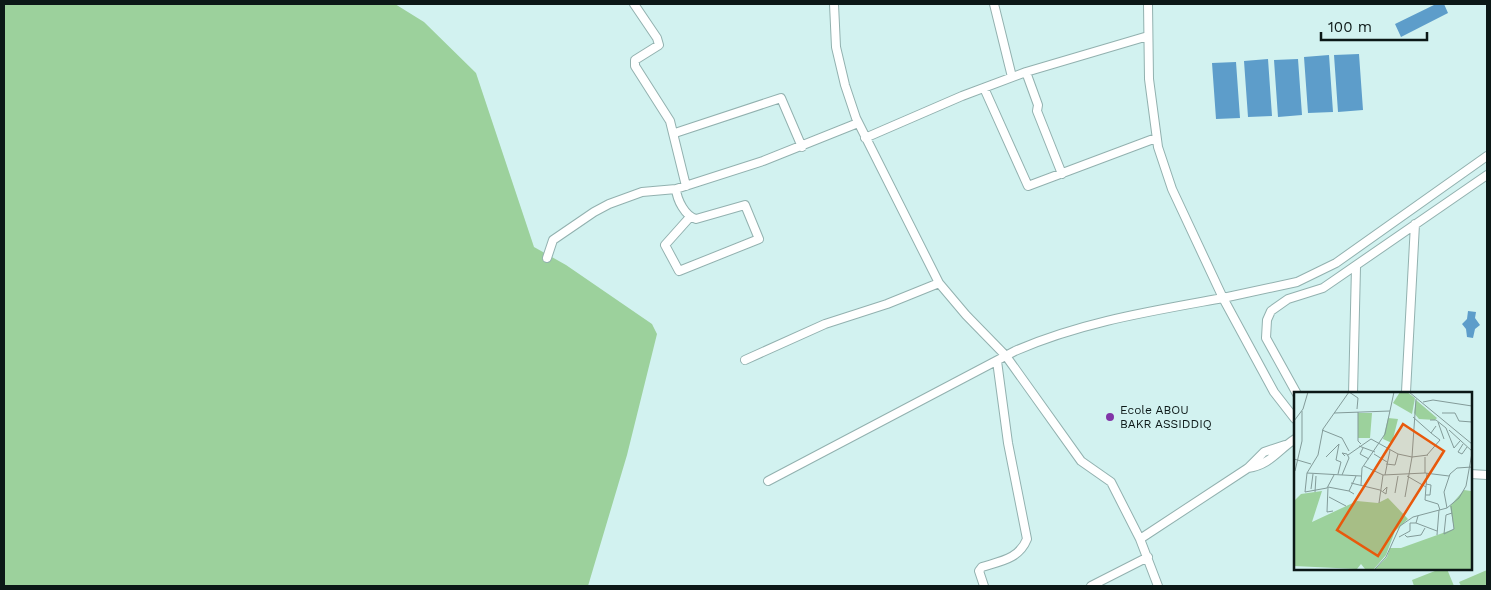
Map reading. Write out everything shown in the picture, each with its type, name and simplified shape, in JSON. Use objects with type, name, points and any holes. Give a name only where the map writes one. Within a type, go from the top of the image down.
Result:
[{"type":"street","points":[[634,4],[657,38],[659,45],[635,60],[635,66],[664,108],[675,133],[686,186]]},
{"type":"street","points":[[834,4],[836,47],[845,85],[858,123],[939,283],[966,316],[1006,356],[1081,461],[1111,482],[1140,539],[1158,586]]},
{"type":"street","points":[[994,4],[1012,77]]},
{"type":"street","points":[[1148,4],[1149,78],[1156,138],[1172,189],[1223,298],[1274,392],[1294,418]]},
{"type":"street","points":[[865,138],[1012,77],[1148,36]]},
{"type":"street","points":[[1026,72],[1038,105],[1037,111],[1062,174]]},
{"type":"street","points":[[984,88],[1025,183],[1031,186],[1156,138]]},
{"type":"street","points":[[675,133],[781,98],[802,147]]},
{"type":"street","points":[[547,258],[553,240],[598,209],[642,192],[676,189],[686,186],[802,147],[858,123]]},
{"type":"street","points":[[768,481],[1006,356],[1049,337],[1128,315],[1223,298],[1297,282],[1330,267],[1487,156]]},
{"type":"street","points":[[1296,392],[1266,338],[1266,320],[1271,311],[1288,299],[1323,288],[1487,175]]},
{"type":"street","points":[[676,189],[677,198],[690,217],[696,218],[745,205],[760,240],[679,271],[665,245],[690,217]]},
{"type":"street","points":[[1406,392],[1415,224]]},
{"type":"street","points":[[1353,392],[1356,267]]},
{"type":"street","points":[[744,360],[824,324],[887,304],[939,283]]},
{"type":"street","points":[[984,586],[979,571],[982,566],[1014,556],[1023,550],[1027,539],[1008,443],[997,361]]},
{"type":"street","points":[[1140,539],[1248,468],[1259,466],[1276,456],[1285,445],[1294,439]]},
{"type":"street","points":[[1471,474],[1487,475]]},
{"type":"street","points":[[1091,586],[1148,558]]},
{"type":"green space","points":[[4,4],[395,4],[424,22],[476,73],[534,247],[566,265],[652,324],[657,334],[627,455],[588,586],[4,586]]},
{"type":"green space","points":[[1437,570],[1447,570],[1454,586],[1414,586],[1412,580]]},
{"type":"green space","points":[[1487,570],[1487,586],[1461,586],[1459,582]]},
{"type":"water","points":[[1436,4],[1444,4],[1448,13],[1401,37],[1395,24]]},
{"type":"water","points":[[1359,54],[1363,110],[1338,112],[1334,55]]},
{"type":"water","points":[[1329,55],[1333,112],[1308,113],[1304,57]]},
{"type":"water","points":[[1268,59],[1272,116],[1248,117],[1244,61]]},
{"type":"water","points":[[1298,59],[1302,115],[1278,117],[1274,60]]},
{"type":"water","points":[[1236,62],[1240,118],[1216,119],[1212,63]]},
{"type":"water","points":[[1468,311],[1476,312],[1475,318],[1480,325],[1475,329],[1473,338],[1467,337],[1466,329],[1462,324],[1467,319]]},
{"type":"place","name":"Ecole ABOU BAKR ASSIDDIQ","points":[[1110,417]]}]
